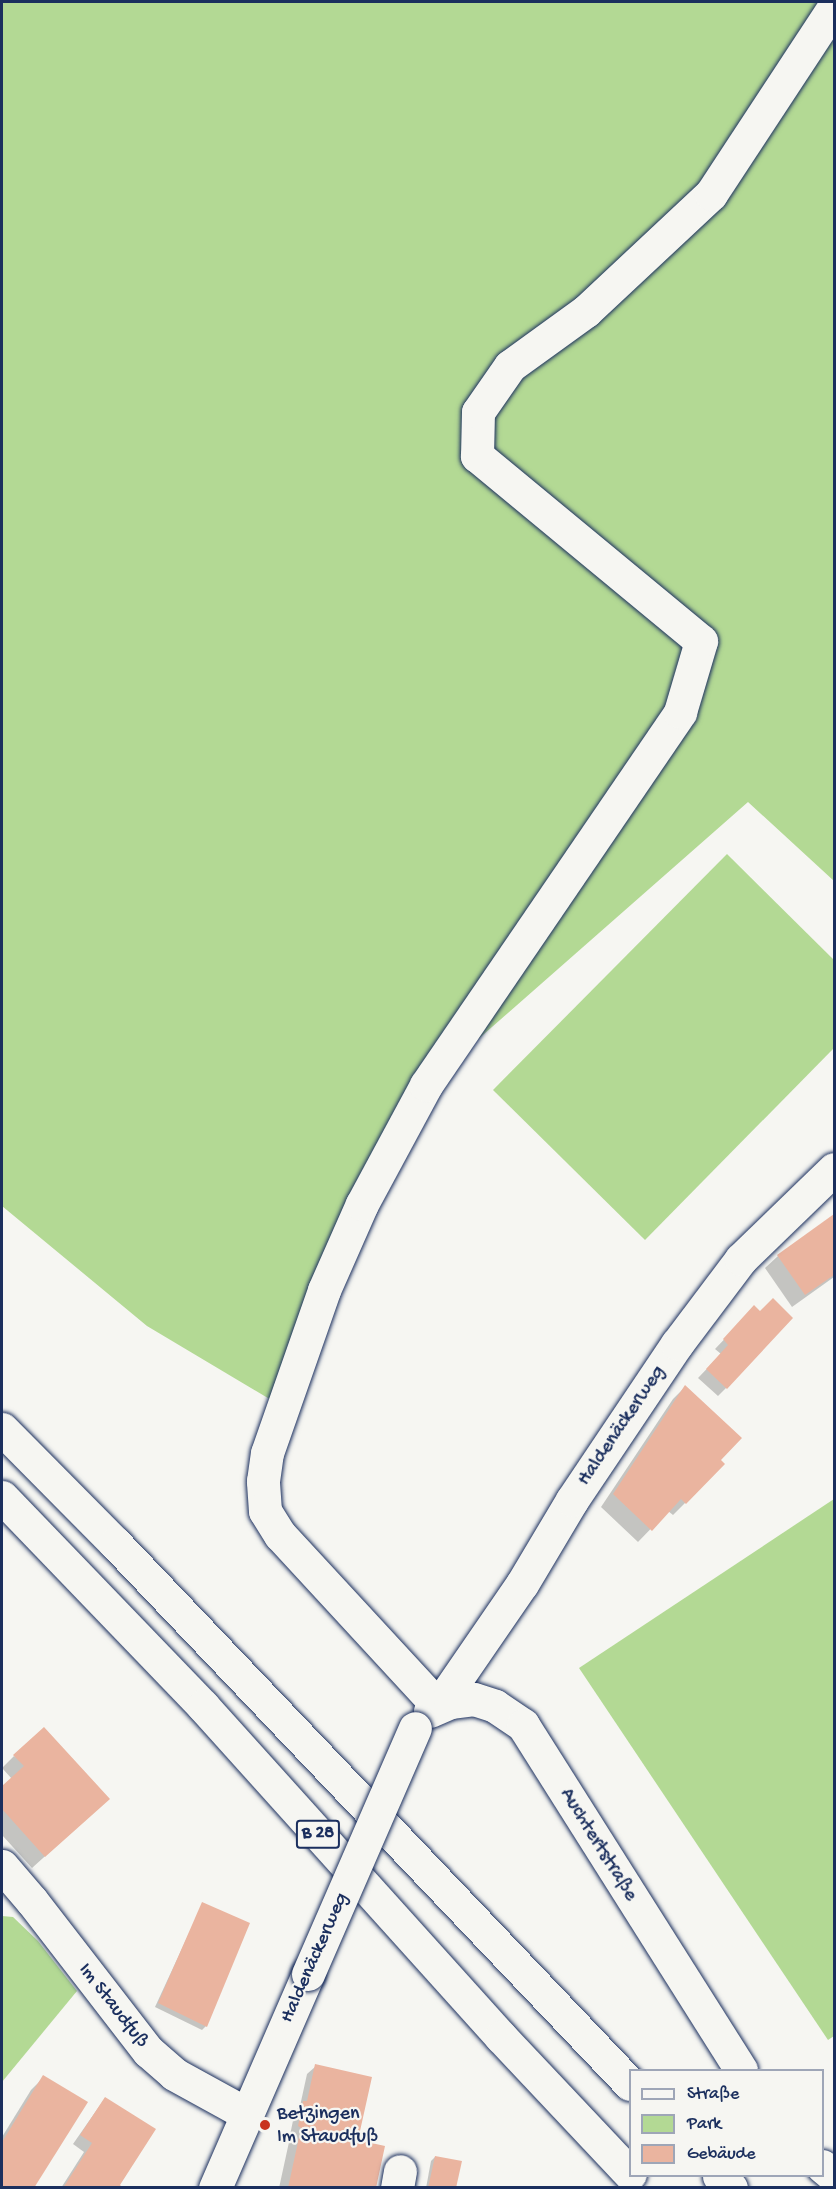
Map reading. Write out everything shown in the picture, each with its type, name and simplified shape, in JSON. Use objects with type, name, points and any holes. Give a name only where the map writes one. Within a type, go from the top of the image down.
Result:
[{"type":"main road","points":[[426,1717],[280,1535],[265,1511],[262,1481],[267,1453],[324,1290],[362,1204],[426,1085],[680,712],[702,641],[477,456],[478,412],[510,366],[586,310],[711,194],[834,7]]},
{"type":"main road","name":"Haldenäckerweg","points":[[215,2187],[245,2113],[426,1717],[522,1584],[572,1500],[676,1344],[741,1259],[834,1169]]},
{"type":"main road","name":"B 28","points":[[2,1429],[115,1543],[629,2083]]},
{"type":"main road","name":"B 28","points":[[2,1497],[203,1706],[501,2037],[629,2173]]},
{"type":"main road","name":"Auchtertstraße","points":[[426,1717],[464,1699],[474,1699],[495,1706],[523,1725],[740,2069]]},
{"type":"main road","name":"Im Staudfuß","points":[[3,1870],[148,2051],[174,2074],[245,2113]]},
{"type":"green space","points":[[2,2],[834,2],[834,881],[748,802],[426,1085],[283,1407],[147,1326],[2,1206]]},
{"type":"green space","points":[[727,854],[834,960],[834,1048],[645,1240],[493,1090]]},
{"type":"green space","points":[[834,1499],[834,2036],[828,2040],[579,1668]]},
{"type":"green space","points":[[2,1916],[13,1917],[38,1941],[77,1991],[2,2082]]},
{"type":"building","points":[[834,1214],[834,1275],[805,1295],[777,1255]]},
{"type":"building","points":[[773,1298],[793,1318],[727,1389],[706,1369],[728,1345],[723,1339],[754,1305],[760,1311]]},
{"type":"building","points":[[685,1385],[742,1438],[721,1460],[725,1464],[686,1504],[681,1499],[652,1531],[613,1494]]},
{"type":"building","points":[[44,1727],[110,1799],[45,1857],[2,1809],[2,1786],[24,1766],[13,1755]]},
{"type":"building","points":[[202,1902],[250,1923],[207,2027],[158,2003]]},
{"type":"building","points":[[315,2064],[372,2077],[358,2140],[385,2146],[376,2188],[288,2188],[301,2128],[298,2126],[303,2101],[307,2101]]},
{"type":"building","points":[[43,2075],[88,2102],[34,2188],[2,2188],[2,2142]]},
{"type":"building","points":[[105,2097],[156,2129],[120,2185],[123,2188],[63,2188],[92,2143],[80,2135]]},
{"type":"building","points":[[435,2156],[462,2161],[456,2188],[428,2188]]},
{"type":"place","name":"Betzingen Im Staudfuß","points":[[265,2125]]}]
